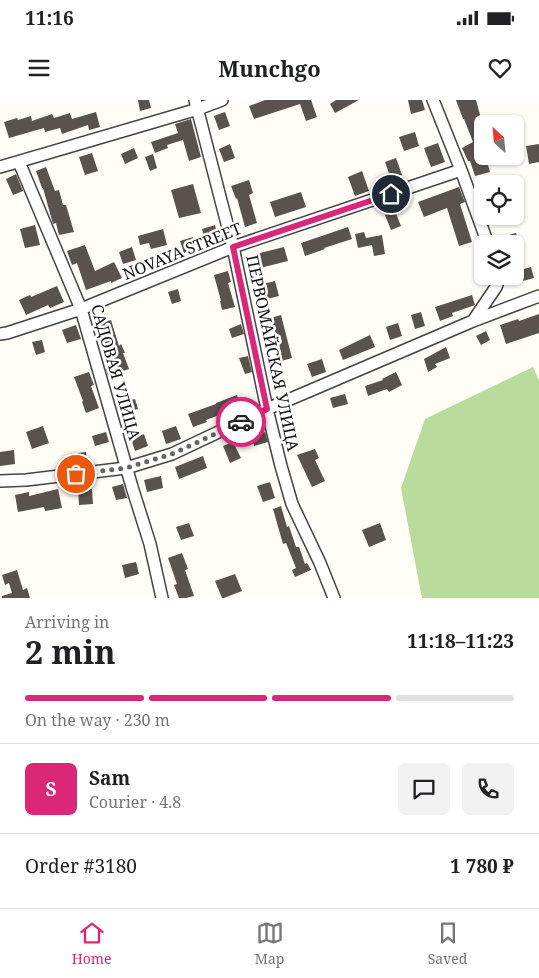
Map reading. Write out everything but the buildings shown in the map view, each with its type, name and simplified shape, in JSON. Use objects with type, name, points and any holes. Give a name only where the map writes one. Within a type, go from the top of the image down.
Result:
[{"type":"street","points":[[0,167],[197,105],[222,100]]},
{"type":"street","points":[[434,100],[462,170],[485,235]]},
{"type":"street","name":"ПЕРВОМАЙСКАЯ УЛИЦА","points":[[197,105],[233,247],[267,409],[292,504],[334,598]]},
{"type":"street","name":"САДОВАЯ УЛИЦА","points":[[20,162],[81,309],[126,468],[150,544],[162,598]]},
{"type":"street","name":"NOVAYA STREET","points":[[0,334],[81,309],[233,247],[462,170]]},
{"type":"street","points":[[474,321],[497,285]]},
{"type":"street","points":[[0,482],[126,468],[172,454],[267,409],[474,321],[539,296]]},
{"type":"green space","points":[[533,367],[539,380],[539,598],[422,598],[401,488],[425,419]]},
{"type":"way so far","points":[[76,474],[126,468],[172,454],[241,422]]},
{"type":"route","points":[[241,422],[267,409],[233,247],[391,194]]}]
